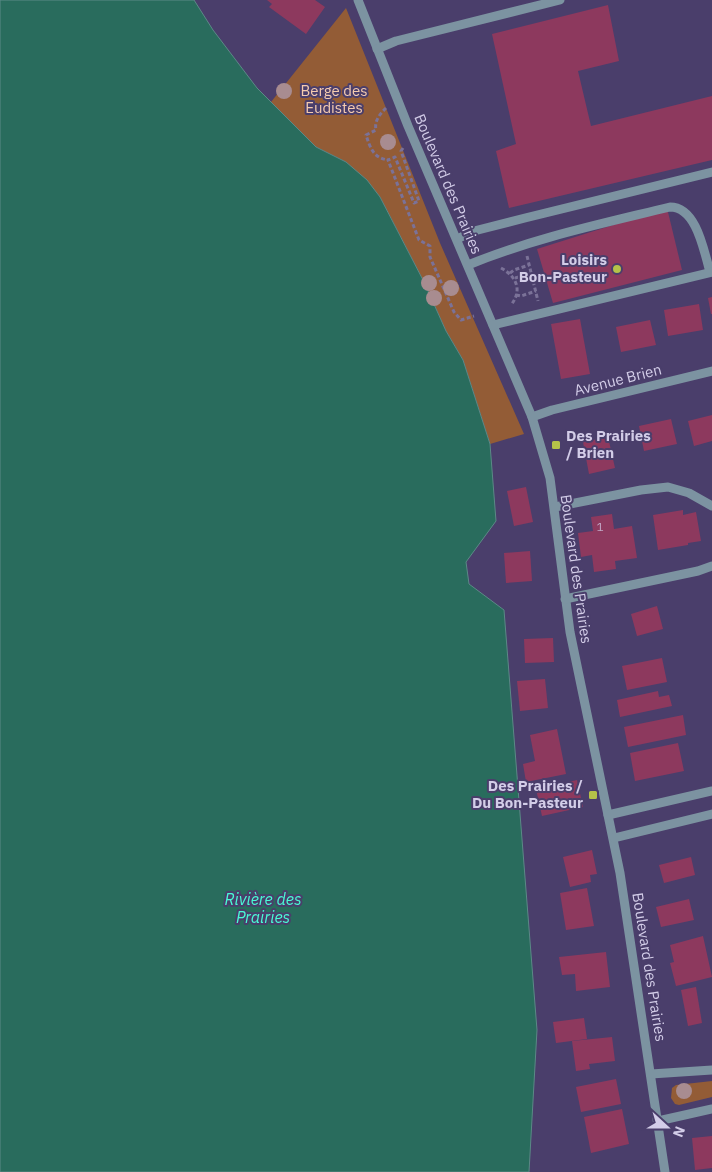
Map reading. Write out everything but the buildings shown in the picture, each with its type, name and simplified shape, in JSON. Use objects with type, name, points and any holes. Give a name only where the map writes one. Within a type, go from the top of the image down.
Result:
[{"type":"street","name":"Boulevard des Prairies","points":[[358,0],[532,417],[546,462],[555,507],[565,599],[577,671],[614,838],[651,1074],[664,1172]]},
{"type":"street","points":[[377,49],[396,41],[560,0]]},
{"type":"street","points":[[457,238],[474,231],[712,172]]},
{"type":"street","points":[[468,265],[518,246],[552,236],[670,207],[682,210],[697,229],[711,272],[493,324]]},
{"type":"street","name":"Avenue Brien","points":[[532,417],[561,408],[712,371]]},
{"type":"street","points":[[555,507],[642,490],[668,487],[689,493],[712,506]]},
{"type":"street","points":[[565,599],[698,571],[712,566]]},
{"type":"street","points":[[608,815],[712,791]]},
{"type":"street","points":[[614,838],[712,814]]},
{"type":"street","points":[[651,1074],[712,1070]]},
{"type":"street","points":[[658,1121],[712,1109]]},
{"type":"path","points":[[383,111],[375,125],[376,130],[366,135],[372,152],[378,157],[388,160],[395,157],[414,203],[419,201],[401,152],[405,146]]},
{"type":"path","points":[[388,160],[419,240],[430,246],[430,257],[454,312],[461,320],[474,316]]},
{"type":"path","points":[[526,253],[539,303]]},
{"type":"path","points":[[510,273],[530,265]]},
{"type":"path","points":[[496,266],[510,273],[515,278],[516,295],[510,307]]},
{"type":"path","points":[[515,278],[532,274]]},
{"type":"path","points":[[516,295],[520,296],[536,291]]},
{"type":"green space","name":"Berge des Eudistes","points":[[346,8],[440,243],[524,434],[490,444],[463,360],[446,331],[424,282],[380,197],[346,162],[316,147],[271,102]]},
{"type":"green space","points":[[712,1081],[712,1097],[679,1105],[675,1104],[671,1098],[672,1088],[676,1085]]},
{"type":"water","name":"Rivière des Prairies","points":[[0,0],[194,0],[213,30],[257,88],[316,147],[346,162],[367,180],[380,197],[424,282],[446,331],[463,360],[490,444],[496,521],[466,562],[469,584],[504,610],[537,1030],[529,1172],[0,1172]]},
{"type":"place","name":"Loisirs Bon-Pasteur","points":[[617,269]]},
{"type":"place","name":"Des Prairies / Brien","points":[[556,445]]},
{"type":"place","name":"Des Prairies / Du Bon-Pasteur","points":[[593,795]]}]
